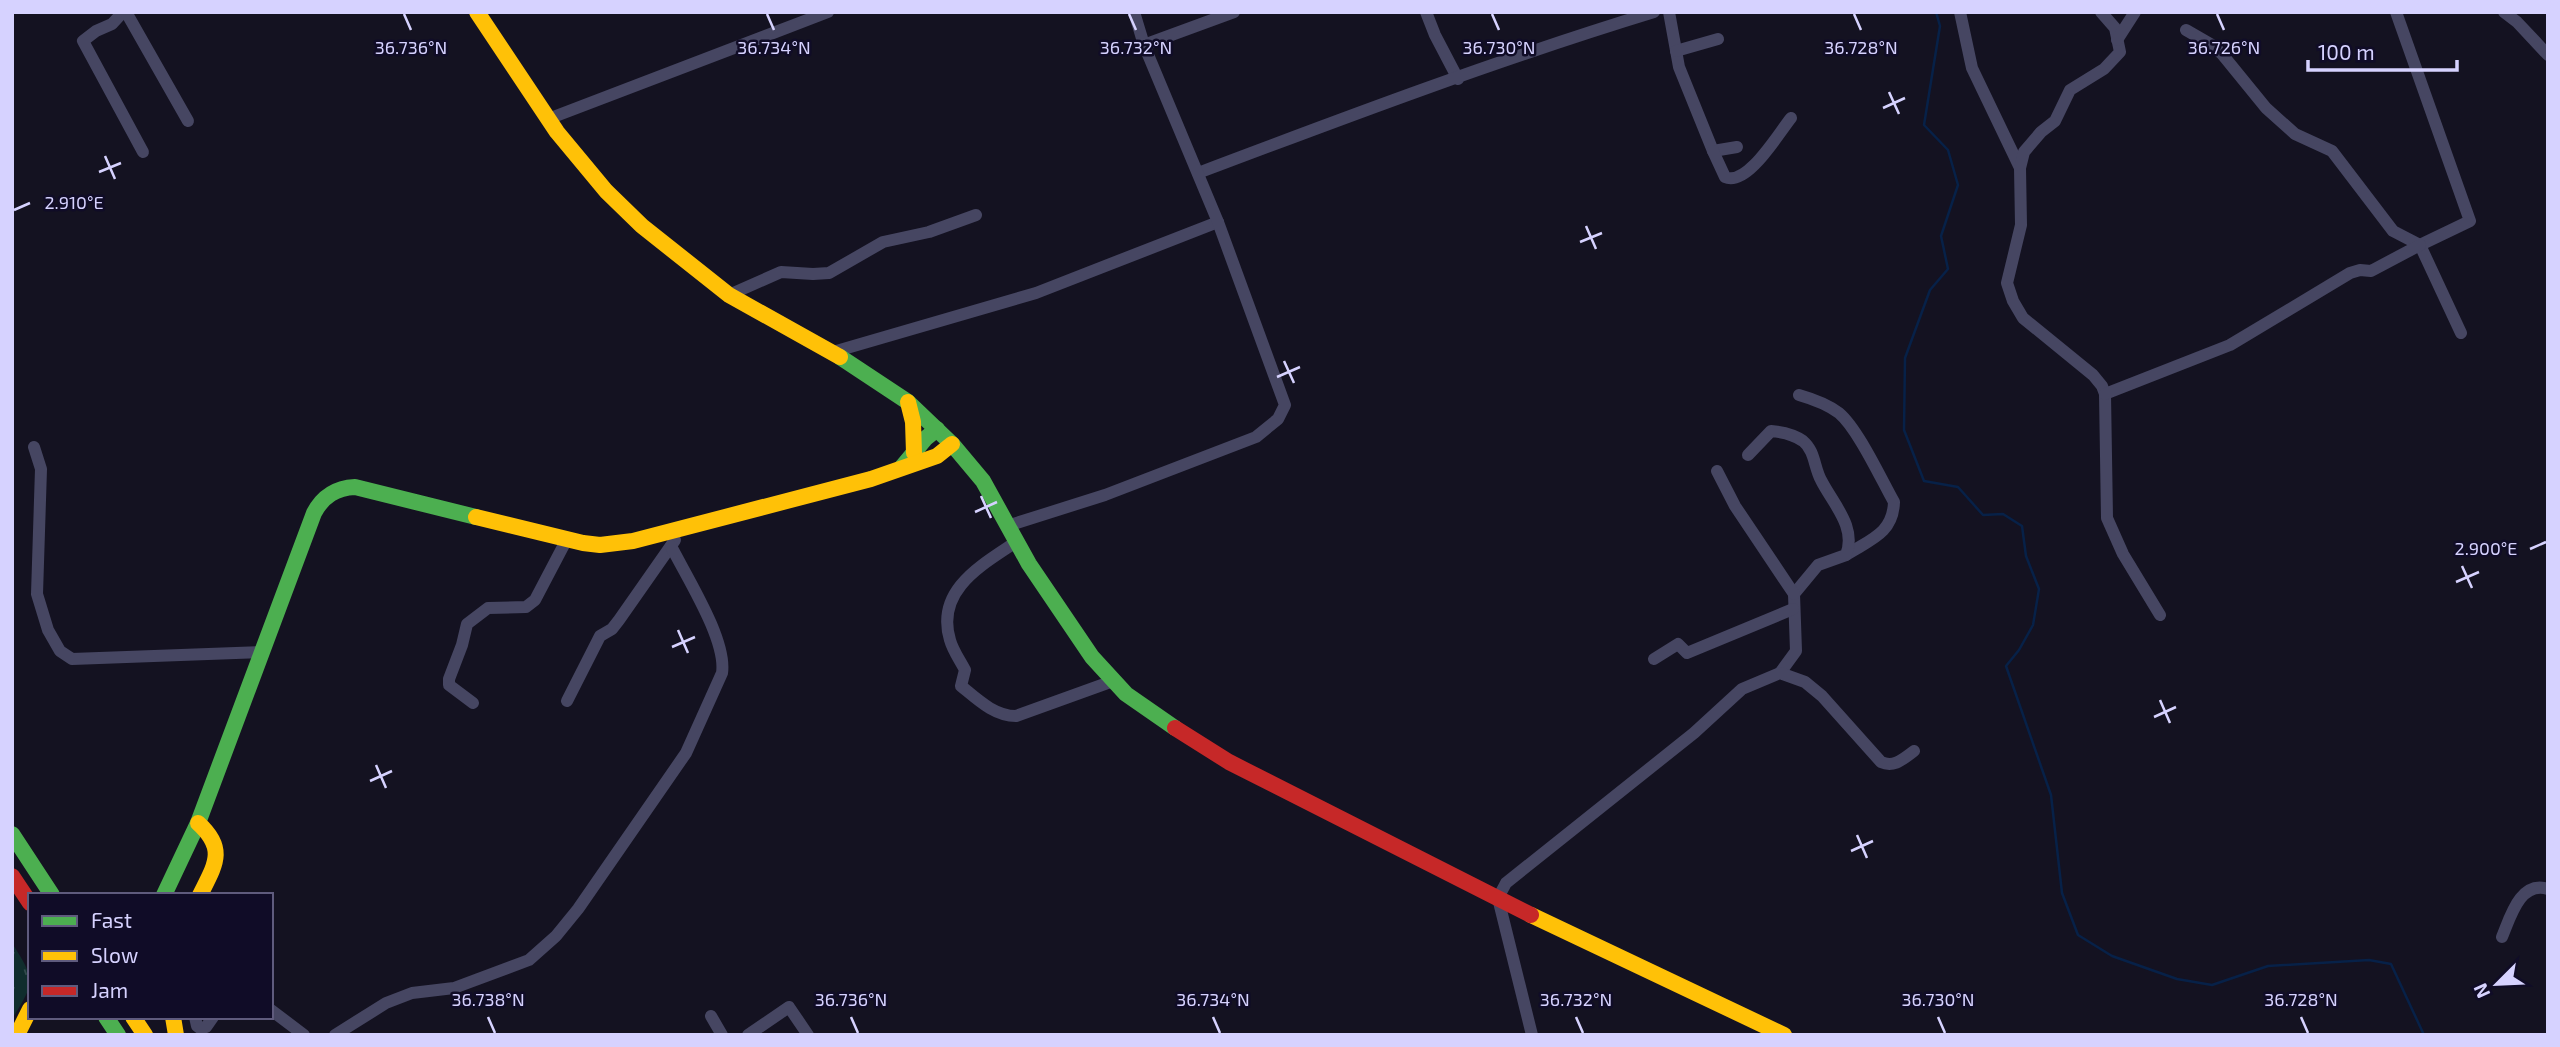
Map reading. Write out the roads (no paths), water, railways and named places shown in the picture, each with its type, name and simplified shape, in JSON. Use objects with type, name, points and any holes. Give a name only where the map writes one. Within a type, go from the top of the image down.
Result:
[{"type":"main road","points":[[477,12],[548,118],[606,191],[642,226],[729,295],[833,352],[908,402],[952,444],[982,481],[1059,612],[1113,681],[1144,708],[1229,762],[1498,898],[1784,1035]]},
{"type":"main road","points":[[908,402],[919,457]]},
{"type":"main road","points":[[919,457],[937,429]]},
{"type":"main road","points":[[165,893],[198,824],[318,505],[330,493],[338,489],[364,488],[567,539],[600,545],[616,544],[684,529],[871,479],[901,468],[919,457],[941,453],[952,444]]},
{"type":"main road","points":[[919,457],[966,460]]},
{"type":"main road","points":[[198,824],[215,840],[217,851],[215,863],[201,893]]},
{"type":"main road","points":[[12,834],[51,893]]},
{"type":"main road","points":[[215,863],[220,880],[216,893]]},
{"type":"main road","points":[[12,876],[28,900]]},
{"type":"main road","points":[[17,1035],[28,1012]]},
{"type":"main road","points":[[107,1019],[118,1035]]},
{"type":"main road","points":[[134,1019],[145,1035]]},
{"type":"street","points":[[143,152],[83,41],[96,31],[112,24],[125,12],[188,121]]},
{"type":"street","points":[[548,118],[828,12]]},
{"type":"street","points":[[1007,526],[1104,495],[1256,437],[1279,419],[1284,405],[1218,222],[1144,45],[1133,12]]},
{"type":"street","points":[[1144,45],[1234,12]]},
{"type":"street","points":[[1426,12],[1458,79]]},
{"type":"street","points":[[1198,173],[1370,109],[1654,12]]},
{"type":"street","points":[[1669,12],[1679,67],[1725,177],[1731,179],[1750,170],[1791,118]]},
{"type":"street","points":[[1960,12],[1972,68],[2020,168]]},
{"type":"street","points":[[2101,12],[2115,28],[2120,51],[2104,69],[2070,90],[2055,121],[2040,132],[2024,152],[2020,168],[2021,225],[2007,283],[2023,318],[2092,374],[2102,386],[2105,394],[2107,518],[2123,554],[2160,615]]},
{"type":"street","points":[[2118,40],[2135,12]]},
{"type":"street","points":[[2105,394],[2230,345],[2350,274],[2360,270],[2371,271],[2470,221],[2396,12]]},
{"type":"street","points":[[2504,12],[2548,55]]},
{"type":"street","points":[[2186,30],[2222,54],[2266,108],[2295,134],[2332,151],[2393,231],[2420,245],[2461,333]]},
{"type":"street","points":[[1676,51],[1718,39]]},
{"type":"street","points":[[1713,151],[1737,147]]},
{"type":"street","points":[[729,295],[781,272],[830,273],[883,242],[929,232],[976,215]]},
{"type":"street","points":[[833,352],[1036,293],[1218,222]]},
{"type":"street","points":[[1532,1035],[1498,898],[1506,883],[1694,733],[1742,689],[1780,673],[1796,651],[1794,594],[1818,565],[1846,555],[1880,537],[1894,513],[1894,502],[1853,430],[1840,414],[1817,400],[1799,395]]},
{"type":"street","points":[[1748,455],[1771,431],[1786,432],[1804,441],[1813,454],[1819,477],[1845,520],[1850,545],[1846,555]]},
{"type":"street","points":[[34,447],[41,469],[37,594],[48,630],[60,650],[72,659],[261,652]]},
{"type":"street","points":[[1717,471],[1735,506],[1794,594]]},
{"type":"street","points":[[567,701],[600,636],[620,620],[684,529]]},
{"type":"street","points":[[473,703],[449,685],[467,624],[488,608],[526,607],[535,600],[567,539]]},
{"type":"street","points":[[1016,542],[974,570],[954,595],[948,626],[950,642],[965,670],[961,686],[988,708],[1004,715],[1016,716],[1113,681]]},
{"type":"street","points":[[335,1035],[386,1003],[412,993],[454,988],[529,960],[555,936],[578,909],[686,753],[722,673],[723,663],[720,644],[671,546]]},
{"type":"street","points":[[1654,659],[1678,644],[1687,653],[1793,610]]},
{"type":"street","points":[[1780,673],[1805,682],[1822,696],[1881,762],[1895,764],[1914,751]]},
{"type":"street","points":[[2502,937],[2518,899],[2541,887],[2548,889]]},
{"type":"street","points":[[748,1035],[789,1007],[808,1035]]},
{"type":"street","points":[[273,1012],[304,1035]]},
{"type":"street","points":[[711,1016],[722,1035]]},
{"type":"street","points":[[195,1019],[201,1029],[212,1019]]},
{"type":"waterway","points":[[1936,12],[1940,26],[1924,125],[1948,150],[1958,185],[1941,236],[1948,269],[1930,290],[1905,358],[1904,430],[1924,481],[1958,487],[1983,515],[2003,514],[2022,526],[2026,556],[2039,589],[2033,625],[2006,666],[2051,795],[2062,893],[2078,935],[2112,956],[2177,979],[2212,985],[2268,966],[2369,960],[2391,964],[2424,1035]]}]
